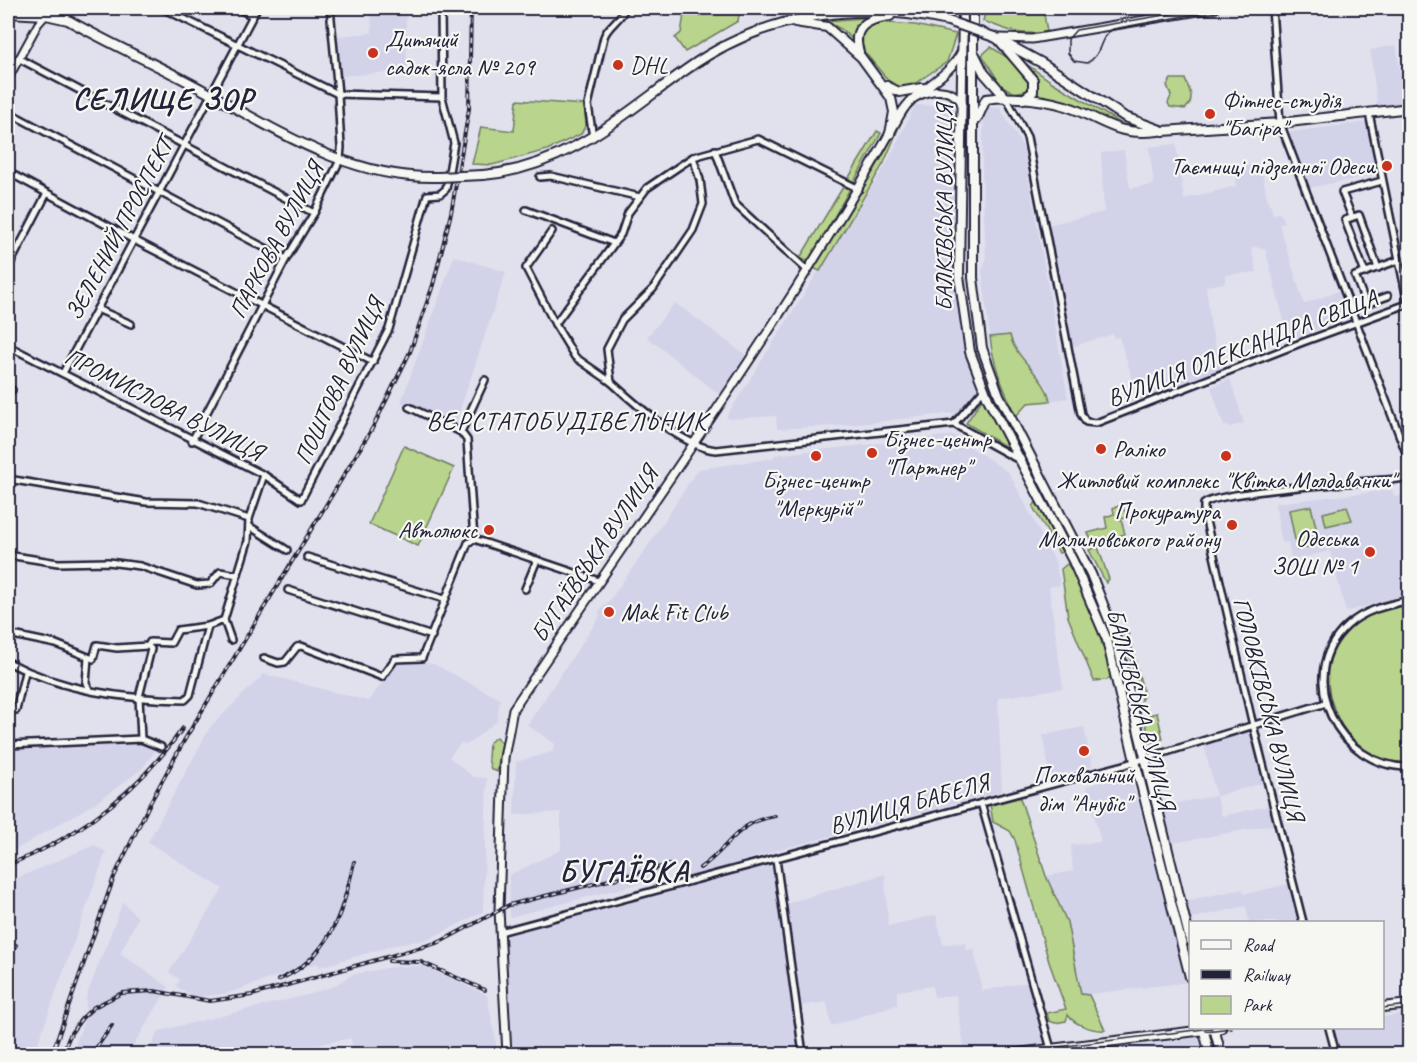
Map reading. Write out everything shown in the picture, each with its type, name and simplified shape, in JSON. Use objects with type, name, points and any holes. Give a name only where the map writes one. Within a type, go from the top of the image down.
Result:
[{"type":"main road","points":[[8,13],[49,11],[211,94],[273,129],[340,160],[392,173],[439,177],[483,175],[532,163],[594,136],[617,123],[706,56],[737,39],[832,8]]},
{"type":"main road","name":"БАЛКІВСЬКА ВУЛИЦЯ","points":[[963,8],[961,300],[970,352],[983,390],[1073,561],[1100,620],[1116,672],[1135,761],[1189,969]]},
{"type":"main road","name":"БАЛКІВСЬКА ВУЛИЦЯ","points":[[973,8],[973,278],[982,348],[999,395],[1099,593],[1125,669],[1144,759],[1189,932]]},
{"type":"main road","points":[[996,38],[1026,40],[1216,8]]},
{"type":"main road","points":[[813,14],[902,11],[948,21],[996,38],[1042,63],[1125,117],[1162,131]]},
{"type":"main road","points":[[861,57],[856,38],[860,26],[874,18],[902,11]]},
{"type":"main road","points":[[781,23],[811,23],[827,27],[861,57],[883,83],[893,107],[890,134]]},
{"type":"main road","points":[[996,38],[1033,80],[1033,92],[1021,100]]},
{"type":"main road","points":[[972,45],[984,73],[1007,99]]},
{"type":"main road","name":"БУГАЇВСЬКА ВУЛИЦЯ","points":[[507,1054],[500,932],[504,758],[513,709],[808,271],[859,189],[907,103],[922,88],[948,71],[963,48]]},
{"type":"main road","points":[[883,83],[899,92],[922,88]]},
{"type":"main road","points":[[907,103],[925,93],[937,90],[952,93],[962,102]]},
{"type":"main road","points":[[974,126],[986,99],[1021,100],[1066,106],[1129,133],[1280,123],[1410,108]]},
{"type":"main road","points":[[1384,1007],[1410,1004]]},
{"type":"main road","points":[[1010,1054],[1204,1029],[1210,1054]]},
{"type":"main road","points":[[1216,1029],[1221,1054]]},
{"type":"street","points":[[162,8],[338,94],[442,97]]},
{"type":"street","points":[[237,8],[253,16]]},
{"type":"street","name":"ЗЕЛЕНИЙ ПРОСПЕКТ","points":[[63,373],[257,8]]},
{"type":"street","name":"ПАРКОВА ВУЛИЦЯ","points":[[192,441],[261,305],[314,213],[340,160],[338,94],[330,8]]},
{"type":"street","name":"ПОШТОВА ВУЛИЦЯ","points":[[302,500],[389,329],[427,195],[440,194],[446,189],[454,143],[442,97],[441,8]]},
{"type":"street","points":[[594,136],[588,105],[604,37],[607,29],[623,14],[625,8]]},
{"type":"street","points":[[1272,8],[1280,123],[1410,463]]},
{"type":"street","points":[[8,79],[38,24],[49,11]]},
{"type":"street","points":[[18,58],[314,213]]},
{"type":"street","name":"ВУЛИЦЯ ОЛЕКСАНДРА СВІЩА","points":[[1007,99],[1027,137],[1081,414],[1086,422],[1096,423],[1409,304]]},
{"type":"street","points":[[8,112],[286,259]]},
{"type":"street","points":[[1369,112],[1409,304]]},
{"type":"street","points":[[555,324],[621,234],[628,213],[640,196],[647,188],[693,157],[758,139],[859,189]]},
{"type":"street","points":[[715,150],[735,204],[808,271]]},
{"type":"street","points":[[610,381],[607,349],[622,320],[653,289],[693,230],[703,204],[700,180],[693,157]]},
{"type":"street","points":[[8,172],[134,240],[373,362]]},
{"type":"street","points":[[540,177],[551,176],[640,196]]},
{"type":"street","points":[[1352,217],[1342,192],[1382,181]]},
{"type":"street","points":[[8,268],[47,193]]},
{"type":"street","points":[[526,210],[614,243]]},
{"type":"street","points":[[1365,273],[1345,220],[1352,217],[1359,215],[1378,268]]},
{"type":"street","points":[[552,231],[526,268],[575,357],[610,381],[640,407],[703,448],[716,450],[954,424],[1021,461]]},
{"type":"street","points":[[1388,297],[1366,304],[1355,276],[1399,260]]},
{"type":"street","points":[[97,309],[131,324]]},
{"type":"street","name":"ПРОМИСЛОВА ВУЛИЦЯ","points":[[8,346],[192,441],[264,475],[302,500]]},
{"type":"street","points":[[461,432],[485,380]]},
{"type":"street","points":[[954,424],[983,390]]},
{"type":"street","points":[[409,408],[461,432],[467,441],[474,539]]},
{"type":"street","points":[[231,640],[224,620],[248,541],[249,523],[264,475]]},
{"type":"street","name":"ГОЛОВКІВСЬКА ВУЛИЦЯ","points":[[1303,921],[1252,724],[1203,512],[1204,504],[1212,498],[1233,495],[1410,478]]},
{"type":"street","points":[[8,479],[146,502],[198,503],[249,523],[287,550]]},
{"type":"street","points":[[474,539],[598,581]]},
{"type":"street","points":[[264,658],[278,663],[285,662],[297,647],[301,646],[382,677],[395,659],[422,658],[468,543],[474,539]]},
{"type":"street","points":[[8,555],[58,562],[108,562],[140,566],[197,585],[210,584],[220,572],[238,575]]},
{"type":"street","points":[[307,557],[444,599]]},
{"type":"street","points":[[525,589],[537,560]]},
{"type":"street","points":[[288,590],[432,636]]},
{"type":"street","points":[[1410,600],[1380,607],[1361,615],[1346,626],[1326,656],[1323,672],[1326,703],[1335,725],[1349,743],[1374,760],[1410,767]]},
{"type":"street","points":[[8,634],[56,645],[93,659],[97,645],[117,648],[148,646],[150,642],[171,643],[178,630],[207,626],[224,620]]},
{"type":"street","points":[[8,662],[26,672],[101,694],[160,700],[188,699],[207,626]]},
{"type":"street","points":[[141,739],[140,697],[151,649],[148,646]]},
{"type":"street","points":[[88,658],[86,683],[89,689]]},
{"type":"street","points":[[8,710],[15,711],[26,672]]},
{"type":"street","name":"ВУЛИЦЯ БАБЕЛЯ","points":[[500,932],[1144,759],[1326,703]]},
{"type":"street","points":[[8,745],[141,739],[161,747]]},
{"type":"street","points":[[981,803],[1051,1049]]},
{"type":"street","points":[[776,859],[802,1054]]},
{"type":"street","points":[[1329,1029],[1336,1054]]},
{"type":"shaded area","name":"Дитячий садок-ясла № 209","points":[[371,8],[406,8],[407,71],[341,76],[338,36],[372,33]]},
{"type":"shaded area","points":[[1396,45],[1406,107],[1378,111],[1370,50]]},
{"type":"shaded area","points":[[915,105],[954,106],[957,298],[977,392],[966,405],[961,407],[962,412],[850,425],[777,429],[776,416],[730,419],[726,417],[887,163]]},
{"type":"shaded area","points":[[989,107],[1000,108],[1023,147],[1068,398],[1050,401],[1048,388],[1024,363],[1009,335],[990,337],[982,270],[986,260],[982,167],[984,110]]},
{"type":"shaded area","points":[[1409,116],[1409,159],[1407,159],[1400,117]]},
{"type":"shaded area","points":[[1368,122],[1378,174],[1309,188],[1286,136],[1290,132]]},
{"type":"shaded area","points":[[1176,144],[1184,199],[1236,186],[1237,167],[1260,164],[1269,205],[1273,214],[1280,213],[1283,217],[1284,223],[1279,224],[1304,304],[1339,291],[1349,318],[1289,340],[1265,248],[1251,247],[1257,272],[1225,275],[1225,283],[1206,286],[1211,328],[1221,369],[1140,400],[1119,337],[1114,338],[1113,334],[1071,347],[1047,225],[1104,212],[1101,153],[1124,150],[1130,188],[1154,185],[1149,147]]},
{"type":"shaded area","points":[[454,256],[506,272],[455,425],[401,402]]},
{"type":"shaded area","points":[[675,303],[746,355],[720,395],[647,337]]},
{"type":"shaded area","points":[[1230,379],[1244,423],[1230,427],[1224,426],[1211,387]]},
{"type":"shaded area","points":[[953,435],[1009,473],[1055,561],[1060,585],[1049,587],[1063,688],[998,698],[1002,791],[763,854],[687,880],[685,862],[659,877],[638,884],[510,917],[509,875],[561,850],[561,812],[514,815],[516,762],[552,752],[555,744],[527,725],[600,616],[599,611],[609,601],[644,552],[698,469],[774,458],[774,455]]},
{"type":"shaded area","name":"Одеська ЗОШ № 1","points":[[1392,490],[1395,497],[1410,494],[1409,556],[1405,558],[1409,572],[1409,593],[1346,612],[1330,551],[1291,560],[1288,542],[1282,543],[1275,503]]},
{"type":"shaded area","points":[[397,661],[434,664],[500,699],[497,721],[467,745],[461,743],[449,757],[473,777],[487,778],[483,912],[429,939],[395,945],[320,967],[317,963],[225,994],[194,997],[176,986],[180,980],[169,972],[223,889],[148,842],[210,727],[264,674],[369,701]]},
{"type":"shaded area","points":[[1252,725],[1267,782],[1216,796],[1203,740]]},
{"type":"shaded area","points":[[1084,727],[1092,766],[1050,777],[1043,735]]},
{"type":"shaded area","points":[[140,740],[158,747],[142,769],[97,802],[8,854],[8,748]]},
{"type":"shaded area","points":[[1130,774],[1189,982],[1081,995],[1067,922],[1046,876],[1073,871],[1071,845],[1101,842],[1086,786]]},
{"type":"shaded area","points":[[1216,796],[1222,816],[1272,805],[1277,824],[1168,844],[1159,806]]},
{"type":"shaded area","points":[[94,845],[106,852],[34,1054],[8,1054],[8,882]]},
{"type":"shaded area","points":[[775,863],[802,1054],[510,1054],[505,932]]},
{"type":"shaded area","points":[[885,874],[888,926],[936,915],[943,944],[966,943],[967,950],[974,949],[982,991],[1033,981],[1050,1048],[997,1054],[965,1054],[956,995],[934,997],[932,986],[897,991],[897,1005],[831,1026],[827,1002],[798,1006],[785,904]]},
{"type":"shaded area","points":[[1289,884],[1297,921],[1249,921],[1246,906],[1189,919],[1185,901],[1243,889],[1244,894]]},
{"type":"shaded area","points":[[123,902],[138,918],[120,953],[169,987],[128,1054],[72,1054],[85,1018],[86,997]]},
{"type":"shaded area","points":[[423,966],[487,995],[498,1054],[353,1054],[351,1038],[309,1046],[310,1054],[147,1054],[159,1031],[307,995],[334,986],[351,975],[391,967]]},
{"type":"shaded area","points":[[1409,1013],[1409,1054],[1341,1054],[1334,1029],[1384,1029],[1384,1017]]},
{"type":"shaded area","points":[[1203,1037],[1207,1054],[1076,1054]]},
{"type":"green space","points":[[685,8],[740,8],[738,21],[685,52],[675,38],[681,33]]},
{"type":"green space","points":[[986,8],[1043,8],[1047,32],[1021,33],[983,21]]},
{"type":"green space","points":[[863,18],[855,29],[853,40],[841,29],[824,21]]},
{"type":"green space","points":[[869,23],[915,25],[956,34],[947,62],[905,90],[892,85],[862,49],[861,34]]},
{"type":"green space","points":[[991,47],[1011,60],[1029,79],[1029,90],[1014,93],[1001,85],[982,55]]},
{"type":"green space","points":[[1018,58],[1052,82],[1132,130],[1068,103],[1037,95],[1037,78]]},
{"type":"green space","points":[[1171,79],[1185,79],[1191,97],[1185,109],[1170,107],[1168,103],[1171,96],[1167,85]]},
{"type":"green space","points":[[517,100],[584,105],[586,124],[581,134],[547,150],[492,165],[472,164],[481,127],[514,131]]},
{"type":"green space","points":[[907,108],[884,163],[820,271],[813,268],[881,159]]},
{"type":"green space","points":[[877,131],[881,133],[809,262],[800,258]]},
{"type":"green space","points":[[1010,335],[1018,352],[1043,384],[1050,401],[1028,403],[1016,416],[996,367],[990,337]]},
{"type":"green space","points":[[983,398],[1008,448],[966,423]]},
{"type":"green space","points":[[404,446],[454,468],[418,546],[369,524]]},
{"type":"green space","points":[[1036,502],[1062,552],[1059,553],[1033,507]]},
{"type":"green space","points":[[1122,505],[1127,517],[1121,519],[1125,534],[1093,543],[1088,533],[1107,528],[1105,517],[1114,514],[1113,508]]},
{"type":"green space","points":[[1311,506],[1320,544],[1297,550],[1289,510]]},
{"type":"green space","points":[[1347,507],[1352,520],[1326,526],[1323,513]]},
{"type":"green space","points":[[1098,547],[1109,579],[1106,583],[1089,550]]},
{"type":"green space","points":[[1067,564],[1081,587],[1094,617],[1111,676],[1107,680],[1094,681],[1068,617],[1061,569]]},
{"type":"green space","points":[[1409,604],[1409,764],[1382,759],[1369,753],[1358,745],[1347,732],[1337,717],[1331,700],[1328,663],[1333,646],[1342,632],[1356,620],[1375,612]]},
{"type":"green space","points":[[1128,632],[1144,695],[1141,700],[1124,635]]},
{"type":"green space","points":[[1157,713],[1163,739],[1150,743],[1144,716]]},
{"type":"green space","points":[[496,737],[502,743],[497,772],[491,769],[488,759],[489,743]]},
{"type":"green space","points":[[1019,795],[1046,876],[1067,922],[1081,994],[1089,995],[1105,1030],[1085,1027],[1068,1015],[1066,1021],[1055,1023],[1049,1021],[1047,1013],[1066,1009],[1049,962],[1015,840],[1010,831],[993,822],[990,803]]},
{"type":"tram line","points":[[1206,8],[1076,30],[1068,39],[1068,53],[1074,61],[1087,63],[1096,55],[1108,32],[1113,29],[1228,8]]},
{"type":"tram line","points":[[1384,1008],[1410,1005]]},
{"type":"tram line","points":[[1000,1054],[1204,1029]]},
{"type":"tram line","points":[[1205,1031],[1223,1029]]},
{"type":"railway","points":[[52,1054],[114,877],[150,803],[185,739],[373,427],[410,352],[433,285],[451,213],[469,109],[471,8]]},
{"type":"railway","points":[[8,865],[59,841],[106,810],[147,772],[183,728]]},
{"type":"railway","points":[[700,868],[742,830],[762,819],[775,816]]},
{"type":"railway","points":[[278,980],[296,971],[322,946],[339,916],[354,862]]},
{"type":"railway","points":[[62,1054],[71,1033],[82,1018],[94,1007],[122,993],[154,991],[210,1001],[252,995],[440,942],[509,905],[669,865]]},
{"type":"railway","points":[[8,955],[16,945]]},
{"type":"railway","points":[[389,961],[421,962],[485,990]]},
{"type":"railway","points":[[92,1054],[112,1025]]},
{"type":"place","name":"Дитячий садок-ясла № 209","points":[[373,53]]},
{"type":"place","name":"DHL","points":[[618,65]]},
{"type":"place","name":"Фітнес-студія \"Багіра\"","points":[[1210,114]]},
{"type":"place","name":"Таємниці підземної Одеси","points":[[1387,166]]},
{"type":"place","name":"Раліко","points":[[1101,449]]},
{"type":"place","name":"Бізнес-центр \"Партнер\"","points":[[872,453]]},
{"type":"place","name":"Бізнес-центр \"Меркурій\"","points":[[816,456]]},
{"type":"place","name":"Житловий комплекс \"Квітка Молдаванки\"","points":[[1226,456]]},
{"type":"place","name":"Прокуратура Малиновського району","points":[[1232,525]]},
{"type":"place","name":"Автолюкс","points":[[489,530]]},
{"type":"place","name":"Одеська ЗОШ № 1","points":[[1370,552]]},
{"type":"place","name":"Mak Fit Club","points":[[609,612]]},
{"type":"place","name":"Поховальний дім \"Анубіс\"","points":[[1084,751]]},
{"type":"district","name":"СЕЛИЩЕ ЗОР","points":[[163,99]]},
{"type":"district","name":"ВЕРСТАТОБУДІВЕЛЬНИК","points":[[567,421]]},
{"type":"district","name":"БУГАЇВКА","points":[[624,871]]}]
